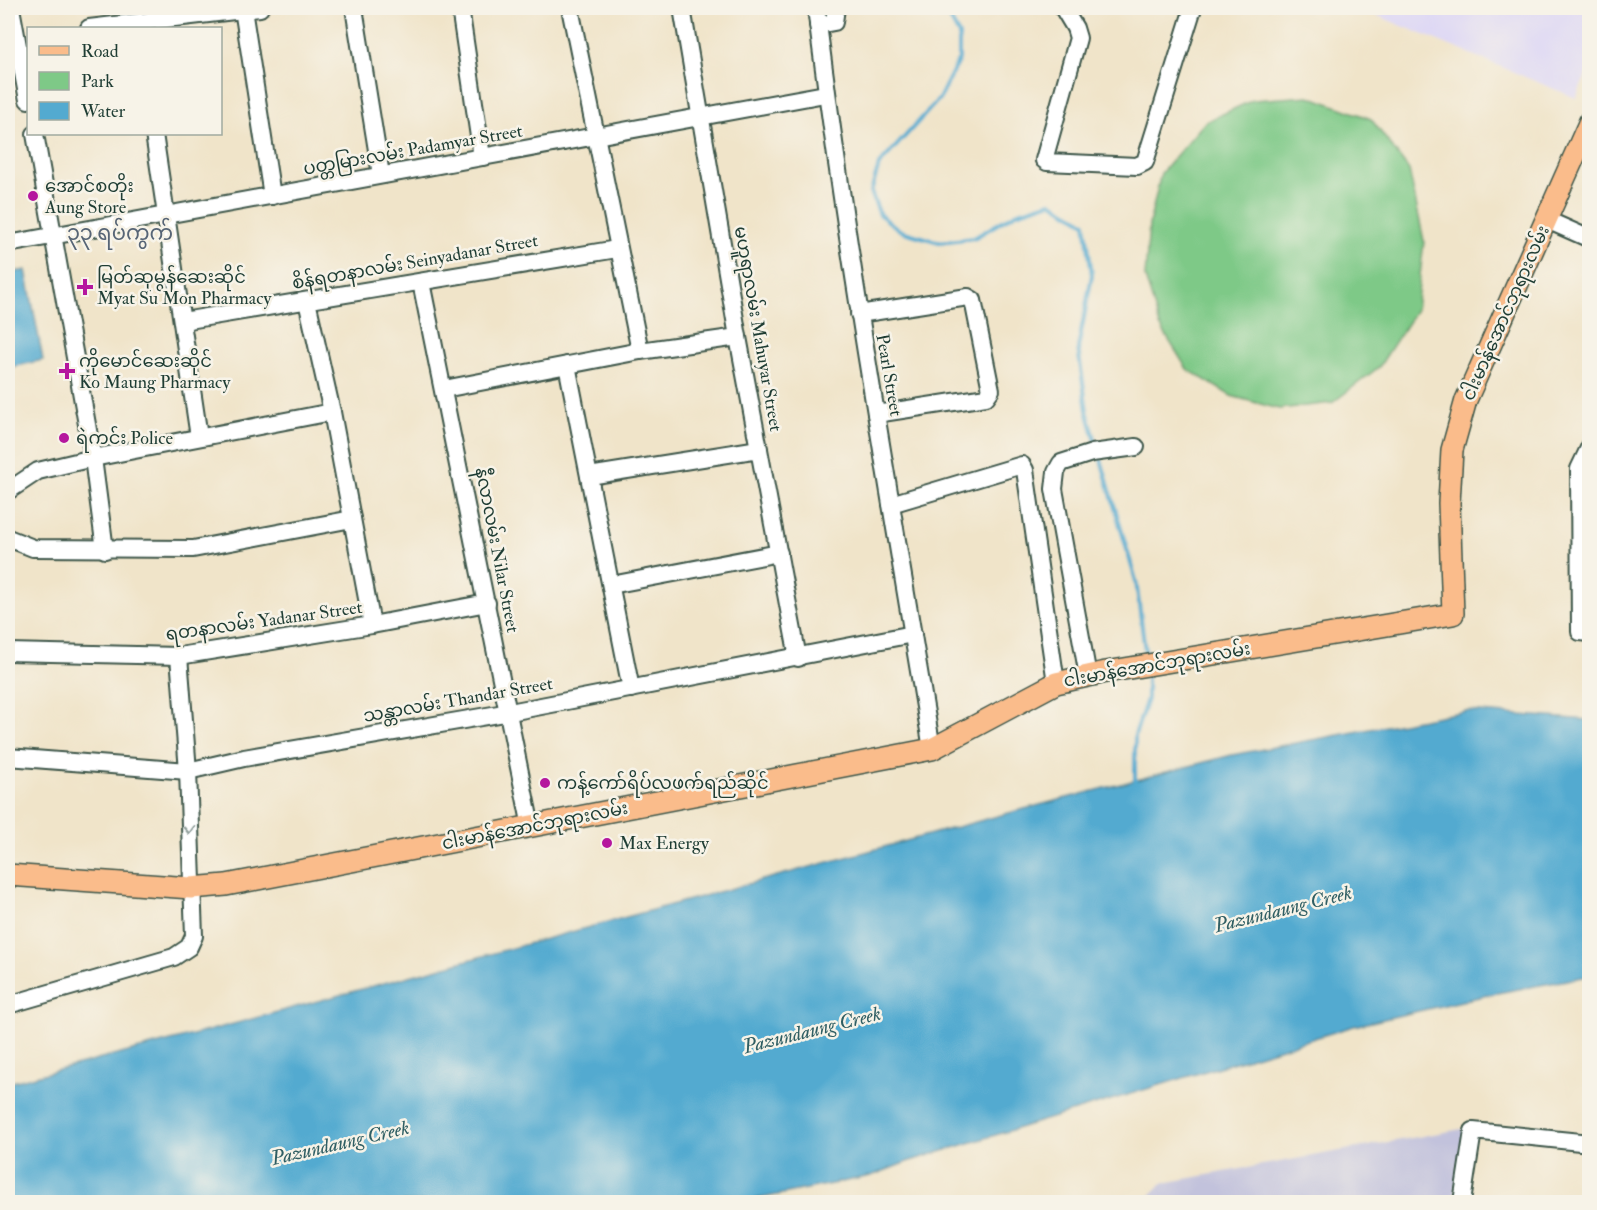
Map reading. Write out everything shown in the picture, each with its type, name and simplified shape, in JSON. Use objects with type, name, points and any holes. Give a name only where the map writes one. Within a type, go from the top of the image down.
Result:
[{"type":"main road","name":"ငါးမာန်အောင်ဘုရားလမ်း","points":[[8,875],[191,888],[226,885],[932,749],[1056,682],[1453,614],[1449,503],[1452,450],[1466,400],[1590,121]]},
{"type":"street","points":[[11,8],[23,38],[27,88]]},
{"type":"street","points":[[105,27],[138,25],[260,8]]},
{"type":"street","points":[[354,8],[381,175]]},
{"type":"street","points":[[460,8],[482,157]]},
{"type":"street","points":[[570,8],[598,135],[617,249],[640,351]]},
{"type":"street","name":"မဟူရာလမ်း Mahuyar Street","points":[[682,8],[738,337],[798,658]]},
{"type":"street","points":[[817,16],[834,22],[836,8]]},
{"type":"street","points":[[1063,8],[1075,28],[1077,38],[1044,160],[1047,162],[1137,165],[1145,162],[1192,8]]},
{"type":"street","points":[[243,9],[272,195]]},
{"type":"street","name":"Pearl Street","points":[[817,16],[825,94],[859,315],[932,749]]},
{"type":"street","name":"ပတ္တမြားလမ်း Padamyar Street","points":[[8,244],[825,94]]},
{"type":"street","points":[[35,135],[93,458],[105,550]]},
{"type":"street","points":[[154,135],[199,437]]},
{"type":"street","points":[[1547,220],[1590,239]]},
{"type":"street","name":"စိန်ရတနာလမ်း Seinyadanar Street","points":[[183,321],[617,249]]},
{"type":"street","name":"နီလာလမ်း Nilar Street","points":[[422,282],[510,712],[531,827]]},
{"type":"street","points":[[859,315],[968,297],[973,300],[991,390],[986,398],[876,414]]},
{"type":"street","points":[[308,301],[332,412],[372,625]]},
{"type":"street","points":[[444,389],[640,351],[738,337]]},
{"type":"street","points":[[567,365],[631,689]]},
{"type":"street","points":[[8,491],[39,471],[93,458],[332,412]]},
{"type":"street","points":[[1585,632],[1579,469],[1590,446]]},
{"type":"street","points":[[1088,675],[1054,489],[1056,472],[1061,463],[1092,453],[1136,447]]},
{"type":"street","points":[[589,476],[759,449]]},
{"type":"street","points":[[891,504],[1022,465],[1025,470],[1056,682]]},
{"type":"street","points":[[8,537],[33,548],[193,549],[352,519]]},
{"type":"street","points":[[611,585],[778,554]]},
{"type":"street","name":"ရတနာလမ်း Yadanar Street","points":[[8,652],[179,656],[372,625],[488,603]]},
{"type":"street","name":"သန္တာလမ်း Thandar Street","points":[[8,757],[188,771],[244,758],[510,712],[913,634]]},
{"type":"street","points":[[8,1005],[174,957],[189,947],[194,936],[188,771],[179,656]]},
{"type":"street","points":[[1462,1203],[1473,1131],[1590,1143]]},
{"type":"shaded area","points":[[1359,8],[1589,8],[1589,68],[1576,98]]},
{"type":"shaded area","points":[[1467,1128],[1453,1202],[1143,1202],[1163,1183]]},
{"type":"green space","points":[[1309,96],[1371,119],[1409,170],[1424,241],[1416,310],[1379,367],[1332,403],[1279,409],[1231,396],[1187,369],[1160,326],[1145,277],[1149,225],[1161,173],[1205,122],[1253,100]]},
{"type":"water","points":[[26,270],[43,360],[8,368],[8,273]]},
{"type":"water","name":"Pazundaung Creek","points":[[1466,711],[1589,720],[1589,976],[1492,994],[1354,1026],[907,1162],[871,1176],[742,1202],[8,1202],[8,1083],[1232,755]]},
{"type":"waterway","points":[[944,8],[959,35],[959,59],[939,99],[879,165],[871,192],[880,215],[901,231],[939,242],[974,238],[1016,213],[1051,202],[1085,223],[1092,275],[1078,348],[1087,411],[1098,449]]},
{"type":"waterway","points":[[1100,456],[1136,581],[1146,659]]},
{"type":"waterway","points":[[1135,785],[1135,735],[1147,699],[1147,672]]},
{"type":"place","name":"အောင်စတိုး Aung Store","points":[[33,196]]},
{"type":"place","name":"မြတ်ဆုမွန်ဆေးဆိုင် Myat Su Mon Pharmacy","points":[[85,287]]},
{"type":"place","name":"ကိုမောင်ဆေးဆိုင် Ko Maung Pharmacy","points":[[67,371]]},
{"type":"place","name":"ရဲကင်း Police","points":[[64,438]]},
{"type":"place","name":"ကန့်ကော်ရိပ်လဖက်ရည်ဆိုင်","points":[[545,783]]},
{"type":"place","name":"Max Energy","points":[[607,843]]},
{"type":"district","name":"၃၃ ရပ်ကွက်","points":[[120,233]]}]
